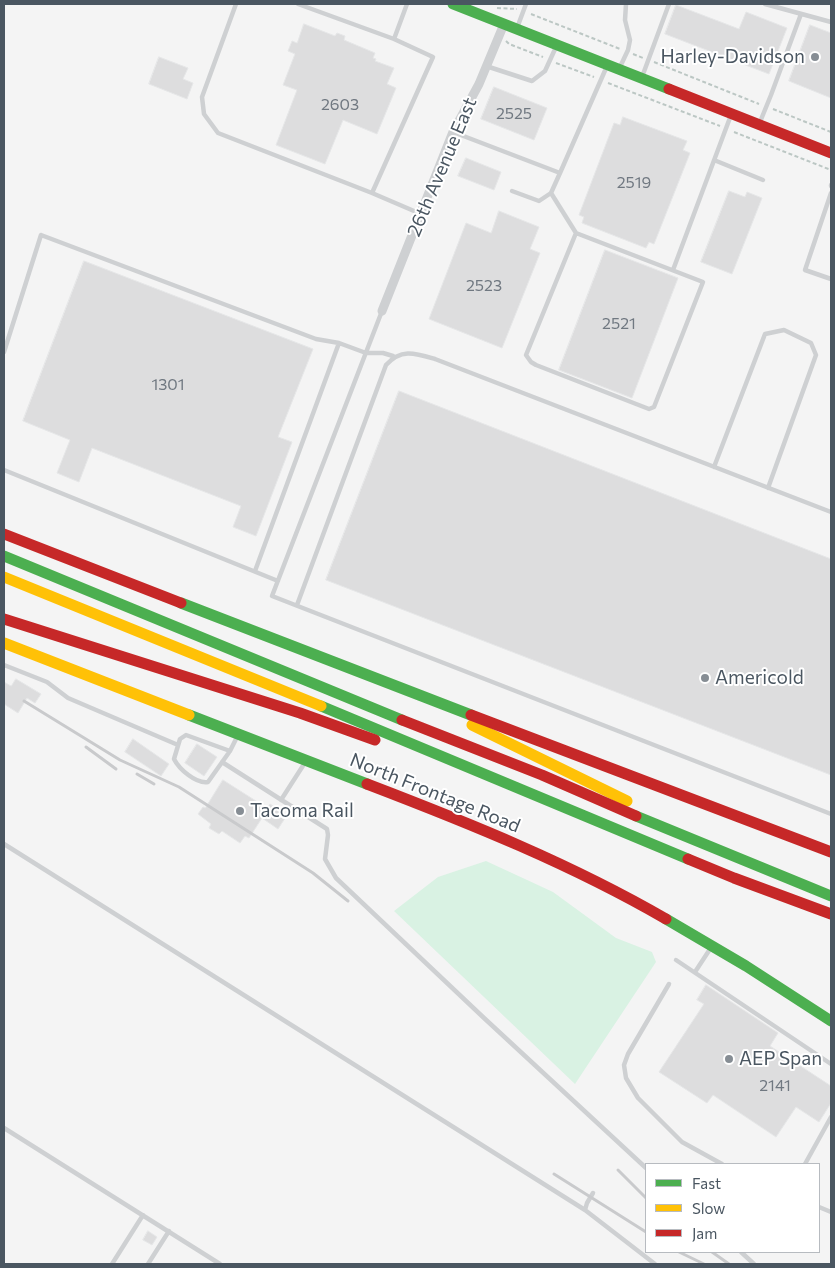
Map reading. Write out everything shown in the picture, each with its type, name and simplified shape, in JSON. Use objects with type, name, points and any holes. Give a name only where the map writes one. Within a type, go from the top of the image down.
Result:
[{"type":"main road","points":[[453,4],[501,29],[517,29],[831,153]]},
{"type":"main road","points":[[4,534],[279,642],[831,852]]},
{"type":"main road","points":[[4,556],[407,722],[542,775],[831,896]]},
{"type":"main road","points":[[4,577],[734,878],[831,914]]},
{"type":"main road","points":[[4,620],[300,713],[583,815]]},
{"type":"main road","points":[[279,642],[466,723],[802,885]]},
{"type":"main road","name":"North Frontage Road","points":[[4,643],[450,816],[520,846],[658,914],[781,988],[831,1021]]},
{"type":"street","name":"26th Avenue East","points":[[382,311],[453,132],[479,84],[501,29]]},
{"type":"lane","points":[[236,4],[202,97],[204,114],[218,134],[372,193],[421,214]]},
{"type":"lane","points":[[298,4],[394,39],[433,57],[372,193]]},
{"type":"lane","points":[[394,39],[407,4]]},
{"type":"lane","points":[[517,29],[526,4]]},
{"type":"lane","points":[[619,69],[630,40],[625,20],[626,4]]},
{"type":"lane","points":[[642,78],[669,4]]},
{"type":"lane","points":[[765,4],[831,22]]},
{"type":"lane","points":[[759,124],[801,14]]},
{"type":"lane","points":[[486,66],[532,81],[545,71],[557,45]]},
{"type":"lane","points":[[512,191],[539,201],[551,193],[608,64]]},
{"type":"lane","points":[[672,270],[732,114]]},
{"type":"lane","points":[[453,132],[560,173]]},
{"type":"lane","points":[[714,160],[764,180]]},
{"type":"lane","points":[[551,193],[576,233],[703,282],[654,407],[649,409],[536,366],[526,355],[576,233]]},
{"type":"lane","points":[[831,193],[805,270],[831,279]]},
{"type":"lane","points":[[4,352],[41,235],[316,339],[339,343],[366,352],[383,353],[393,356],[415,353],[435,359],[831,512]]},
{"type":"lane","points":[[382,311],[272,596],[831,814]]},
{"type":"lane","points":[[714,467],[765,334],[784,330],[811,343],[816,355],[768,488]]},
{"type":"lane","points":[[255,571],[339,343]]},
{"type":"lane","points":[[297,605],[386,365],[393,356]]},
{"type":"lane","points":[[4,470],[278,581]]},
{"type":"lane","points":[[4,664],[47,682],[68,698],[178,745]]},
{"type":"lane","points":[[230,750],[189,735],[182,736],[174,756],[175,762],[184,771],[206,783],[230,750],[238,734]]},
{"type":"lane","points":[[282,800],[307,761]]},
{"type":"lane","points":[[222,762],[327,830],[326,860],[336,878],[645,1167]]},
{"type":"lane","points":[[4,844],[585,1210],[655,1264]]},
{"type":"lane","points":[[695,972],[712,946]]},
{"type":"lane","points":[[676,960],[831,1064]]},
{"type":"lane","points":[[669,984],[628,1054],[624,1066],[626,1078],[638,1098],[682,1142],[720,1163]]},
{"type":"lane","points":[[806,1163],[831,1117]]},
{"type":"lane","points":[[4,1128],[220,1264]]},
{"type":"lane","points":[[585,1210],[593,1193]]},
{"type":"lane","points":[[112,1264],[144,1215]]},
{"type":"lane","points":[[148,1264],[169,1231]]},
{"type":"lane","points":[[742,1253],[754,1264]]},
{"type":"path","points":[[516,8],[831,132]]},
{"type":"path","points":[[501,29],[509,44],[831,170]]},
{"type":"green space","points":[[486,861],[553,892],[616,938],[652,952],[656,962],[575,1084],[394,911],[438,877]]},
{"type":"building","points":[[676,5],[739,29],[746,12],[787,28],[769,74],[665,34]]},
{"type":"building","points":[[304,24],[335,36],[337,33],[345,36],[344,40],[375,53],[373,58],[376,59],[375,61],[394,68],[387,84],[396,88],[377,134],[343,120],[325,164],[276,145],[297,90],[283,85],[295,54],[288,51],[292,41],[297,43]]},
{"type":"building","name":"Harley-Davidson","points":[[810,25],[831,33],[831,98],[789,81]]},
{"type":"building","points":[[159,57],[188,68],[183,79],[193,83],[187,99],[149,84]]},
{"type":"building","points":[[494,87],[547,108],[534,140],[481,119]]},
{"type":"building","points":[[623,117],[687,141],[683,150],[690,153],[654,244],[649,242],[646,248],[582,223],[584,217],[579,215],[614,123],[620,125]]},
{"type":"building","points":[[466,158],[501,172],[494,190],[458,176]]},
{"type":"building","points":[[729,191],[745,197],[747,192],[762,198],[732,274],[701,262]]},
{"type":"building","points":[[499,211],[539,227],[530,249],[540,253],[502,348],[429,319],[466,223],[491,233]]},
{"type":"building","points":[[605,250],[678,278],[632,398],[559,370]]},
{"type":"building","points":[[84,261],[313,349],[278,437],[292,442],[256,536],[233,527],[241,506],[92,448],[79,482],[57,473],[70,440],[23,421]]},
{"type":"building","name":"Americold","points":[[399,391],[831,559],[831,775],[326,580]]},
{"type":"building","points":[[16,679],[41,694],[35,703],[27,698],[18,713],[4,704],[4,682],[11,686]]},
{"type":"building","points":[[133,739],[169,764],[161,776],[125,752]]},
{"type":"building","points":[[197,744],[217,757],[204,776],[185,763]]},
{"type":"building","name":"Tacoma Rail","points":[[223,780],[267,808],[270,804],[287,815],[278,829],[262,818],[249,838],[245,836],[240,843],[222,831],[219,834],[209,828],[211,824],[198,814],[203,807],[205,808]]},
{"type":"building","name":"AEP Span","points":[[706,985],[778,1033],[770,1046],[831,1086],[831,1103],[819,1122],[796,1107],[776,1137],[713,1095],[707,1103],[659,1072],[704,1004],[697,1000]]},
{"type":"building","points":[[148,1231],[157,1237],[152,1245],[143,1240]]},
{"type":"railway","points":[[24,701],[120,760],[179,787],[313,873],[348,901]]},
{"type":"railway","points":[[86,747],[116,769]]},
{"type":"railway","points":[[137,774],[154,784]]},
{"type":"railway","points":[[618,1170],[645,1197]]},
{"type":"railway","points":[[554,1174],[645,1231]]},
{"type":"railway","points":[[681,1253],[704,1264]]},
{"type":"railway","points":[[713,1253],[729,1264]]},
{"type":"traffic: fast","points":[[453,4],[669,89]]},
{"type":"traffic: fast","points":[[4,556],[402,720]]},
{"type":"traffic: fast","points":[[181,603],[471,715]]},
{"type":"traffic: fast","points":[[321,706],[688,859]]},
{"type":"traffic: fast","points":[[189,715],[367,784]]},
{"type":"traffic: fast","points":[[636,816],[831,896]]},
{"type":"traffic: fast","points":[[666,919],[746,966],[831,1021]]},
{"type":"traffic: slow","points":[[4,577],[321,706]]},
{"type":"traffic: slow","points":[[4,643],[189,715]]},
{"type":"traffic: slow","points":[[472,725],[627,801]]},
{"type":"traffic: jam","points":[[669,89],[831,153]]},
{"type":"traffic: jam","points":[[4,534],[181,603]]},
{"type":"traffic: jam","points":[[4,619],[300,713],[375,740]]},
{"type":"traffic: jam","points":[[471,715],[831,852]]},
{"type":"traffic: jam","points":[[402,720],[542,775],[636,816]]},
{"type":"traffic: jam","points":[[367,784],[557,862],[666,919]]},
{"type":"traffic: jam","points":[[688,859],[831,914]]},
{"type":"place","name":"Harley-Davidson","points":[[815,57]]},
{"type":"place","name":"Americold","points":[[705,678]]},
{"type":"place","name":"Tacoma Rail","points":[[240,811]]},
{"type":"place","name":"AEP Span","points":[[729,1059]]}]
